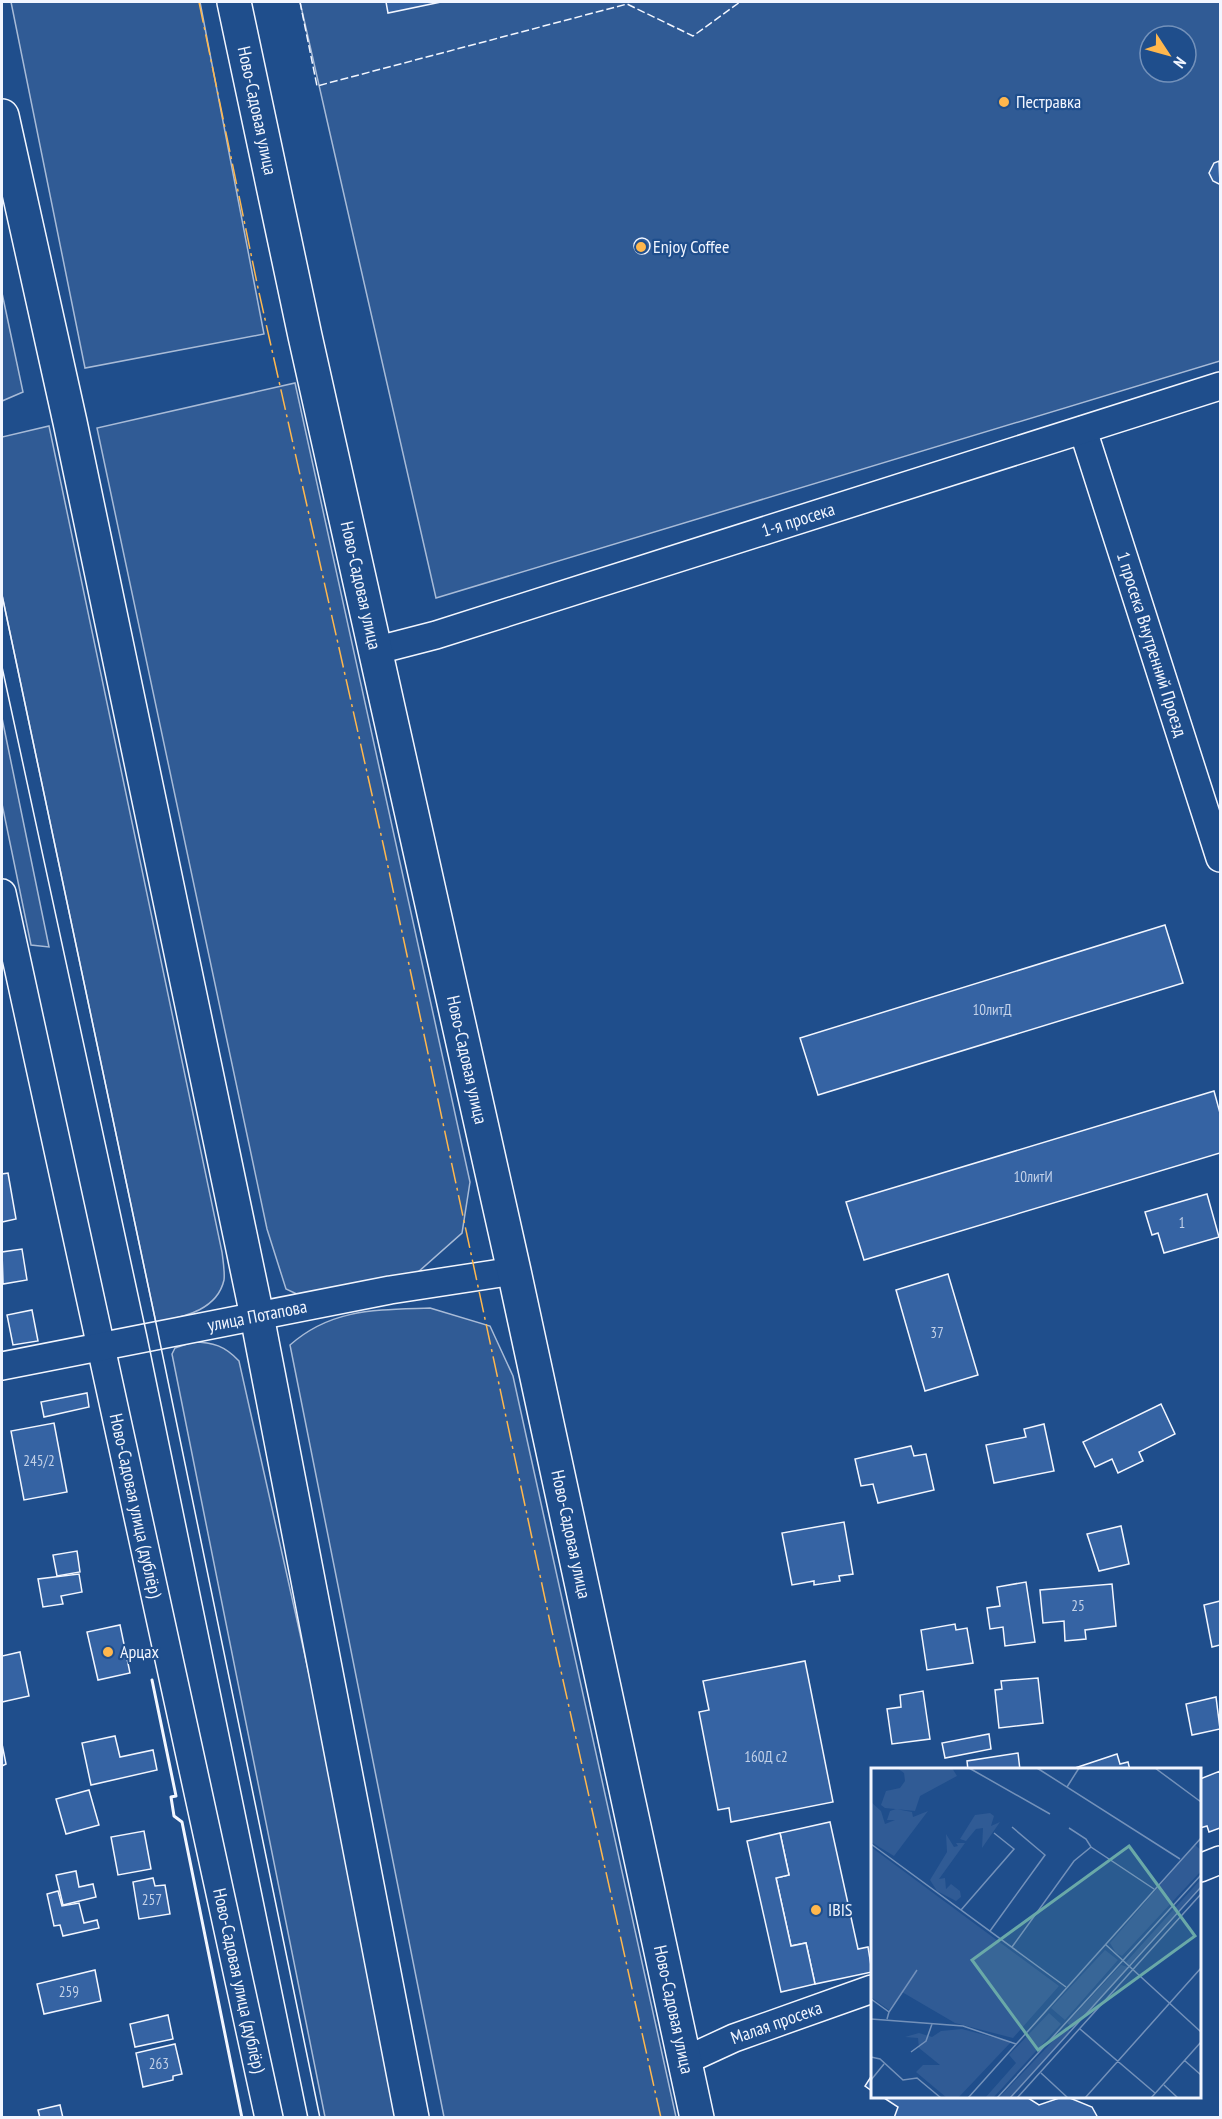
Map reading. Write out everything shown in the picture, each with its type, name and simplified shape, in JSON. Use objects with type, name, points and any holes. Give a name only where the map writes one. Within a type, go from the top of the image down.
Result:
[{"type":"main road","name":"Ново-Садовая улица","points":[[234,2],[374,651],[514,1271],[697,2118]]},
{"type":"main road","points":[[2,116],[70,422],[256,1316],[412,2118]]},
{"type":"street","name":"1-я просека","points":[[374,651],[436,635],[1221,386]]},
{"type":"street","name":"1 просека Внутренний Проезд","points":[[1083,429],[1221,858]]},
{"type":"street","name":"Ново-Садовая улица (дублёр)","points":[[2,892],[269,2118]]},
{"type":"street","name":"улица Потапова","points":[[2,1366],[390,1290],[514,1271]]},
{"type":"street","points":[[1201,1868],[1221,1860]]},
{"type":"street","name":"Малая просека","points":[[684,2061],[734,2038],[871,1990]]},
{"type":"shaded area","points":[[11,2],[200,2],[264,334],[85,368]]},
{"type":"shaded area","points":[[300,2],[1220,2],[1220,361],[436,598]]},
{"type":"shaded area","points":[[2,293],[23,392],[2,401]]},
{"type":"shaded area","points":[[295,383],[470,1182],[462,1233],[417,1273],[318,1304],[286,1289],[267,1229],[97,428]]},
{"type":"shaded area","points":[[49,426],[222,1252],[224,1280],[214,1299],[197,1311],[156,1323],[2,595],[2,437]]},
{"type":"shaded area","points":[[2,718],[49,947],[31,945],[2,804]]},
{"type":"shaded area","points":[[430,1308],[490,1326],[513,1376],[676,2117],[444,2117],[290,1345],[322,1324],[356,1313]]},
{"type":"shaded area","points":[[193,1342],[218,1346],[239,1361],[335,1790],[400,2117],[325,2117],[172,1354],[175,1348]]},
{"type":"building","points":[[386,2],[441,2],[388,13]]},
{"type":"building","points":[[1219,161],[1220,184],[1213,181],[1209,173],[1214,163]]},
{"type":"building","points":[[642,238],[650,246],[642,254],[634,246]]},
{"type":"building","points":[[1165,925],[1183,983],[818,1095],[800,1038]]},
{"type":"building","points":[[1214,1091],[1220,1113],[1220,1153],[864,1260],[846,1202]]},
{"type":"building","points":[[8,1173],[16,1219],[2,1222],[2,1174]]},
{"type":"building","points":[[1207,1194],[1219,1237],[1164,1253],[1158,1233],[1152,1235],[1145,1212]]},
{"type":"building","points":[[22,1249],[27,1280],[3,1284],[2,1252]]},
{"type":"building","points":[[948,1274],[978,1375],[925,1391],[896,1290]]},
{"type":"building","points":[[32,1310],[38,1341],[13,1345],[7,1315]]},
{"type":"building","points":[[87,1393],[89,1407],[44,1417],[41,1402]]},
{"type":"building","points":[[1161,1404],[1175,1434],[1139,1452],[1143,1461],[1118,1473],[1112,1459],[1095,1467],[1083,1442]]},
{"type":"building","points":[[54,1423],[67,1492],[24,1500],[11,1431]]},
{"type":"building","points":[[1044,1424],[1054,1471],[994,1483],[986,1445],[1026,1437],[1024,1429]]},
{"type":"building","points":[[911,1446],[914,1456],[926,1454],[934,1490],[878,1503],[873,1484],[861,1486],[855,1459]]},
{"type":"building","points":[[844,1522],[853,1574],[839,1576],[840,1581],[814,1585],[814,1581],[792,1585],[782,1533]]},
{"type":"building","points":[[1121,1526],[1129,1564],[1099,1571],[1087,1534]]},
{"type":"building","points":[[77,1551],[80,1572],[57,1576],[53,1555]]},
{"type":"building","points":[[79,1574],[82,1592],[61,1596],[63,1604],[43,1607],[38,1579]]},
{"type":"building","points":[[1026,1582],[1035,1642],[1005,1646],[1003,1627],[990,1629],[987,1608],[1000,1606],[997,1587]]},
{"type":"building","points":[[1112,1584],[1116,1626],[1085,1630],[1086,1639],[1065,1641],[1064,1621],[1043,1623],[1040,1590]]},
{"type":"building","points":[[1220,1601],[1220,1645],[1212,1647],[1204,1605]]},
{"type":"building","points":[[955,1624],[956,1630],[967,1628],[973,1663],[927,1670],[921,1630]]},
{"type":"building","points":[[120,1625],[130,1673],[98,1680],[87,1632]]},
{"type":"building","points":[[20,1652],[29,1696],[2,1702],[2,1656]]},
{"type":"building","points":[[805,1661],[833,1802],[731,1822],[729,1808],[718,1810],[699,1712],[709,1710],[703,1681]]},
{"type":"building","points":[[1038,1678],[1043,1723],[999,1728],[995,1690],[1002,1689],[1001,1681]]},
{"type":"building","points":[[923,1691],[930,1739],[892,1744],[887,1709],[901,1707],[900,1695]]},
{"type":"building","points":[[1216,1697],[1220,1729],[1192,1735],[1186,1704]]},
{"type":"building","points":[[989,1734],[991,1749],[945,1758],[942,1743]]},
{"type":"building","points":[[115,1736],[120,1757],[153,1750],[157,1770],[91,1785],[82,1743]]},
{"type":"building","points":[[2,1744],[6,1764],[2,1766]]},
{"type":"building","points":[[1018,1753],[1020,1768],[968,1768],[967,1761]]},
{"type":"building","points":[[1117,1754],[1120,1764],[1128,1762],[1130,1768],[1075,1768]]},
{"type":"building","points":[[1220,1771],[1220,1828],[1209,1832],[1207,1826],[1201,1828],[1201,1779]]},
{"type":"building","points":[[89,1790],[99,1825],[66,1834],[56,1799]]},
{"type":"building","name":"IBIS","points":[[830,1822],[858,1949],[868,1947],[871,1972],[815,1984],[806,1943],[791,1946],[776,1878],[789,1875],[780,1833]]},
{"type":"building","points":[[144,1831],[151,1869],[118,1875],[111,1837]]},
{"type":"building","points":[[780,1833],[789,1875],[776,1878],[791,1946],[806,1943],[815,1984],[781,1992],[747,1841]]},
{"type":"building","points":[[76,1871],[79,1887],[93,1884],[96,1897],[63,1905],[56,1875]]},
{"type":"building","points":[[153,1878],[155,1886],[165,1885],[170,1914],[139,1919],[133,1882]]},
{"type":"building","points":[[58,1891],[62,1906],[79,1903],[84,1923],[97,1920],[99,1928],[63,1936],[60,1925],[54,1926],[47,1894]]},
{"type":"building","points":[[95,1970],[101,2001],[44,2014],[37,1984]]},
{"type":"building","points":[[168,2015],[173,2039],[135,2047],[130,2024]]},
{"type":"building","points":[[175,2044],[182,2074],[173,2076],[173,2080],[143,2087],[136,2053]]},
{"type":"building","points":[[871,2077],[871,2090],[865,2086]]},
{"type":"building","points":[[884,2098],[1028,2098],[1039,2105],[1059,2098],[1070,2098],[1092,2107],[1098,2118],[894,2118],[898,2107]]},
{"type":"building","points":[[60,2105],[63,2118],[40,2118],[38,2110]]},
{"type":"tram line","points":[[2,595],[156,1323],[320,2118]]},
{"type":"tram line","points":[[2,667],[147,1336],[308,2118]]},
{"type":"fence","points":[[300,2],[317,86],[627,4],[693,36],[740,2]]},
{"type":"wall","points":[[152,1680],[176,1796],[171,1797],[174,1816],[182,1822],[242,2118]]},
{"type":"power","points":[[199,2],[258,288],[384,848],[550,1622],[661,2118]]},
{"type":"place","name":"Пестравка","points":[[1004,102]]},
{"type":"place","name":"Enjoy Coffee","points":[[641,247]]},
{"type":"place","name":"Арцах","points":[[108,1652]]},
{"type":"place","name":"IBIS","points":[[816,1910]]}]
